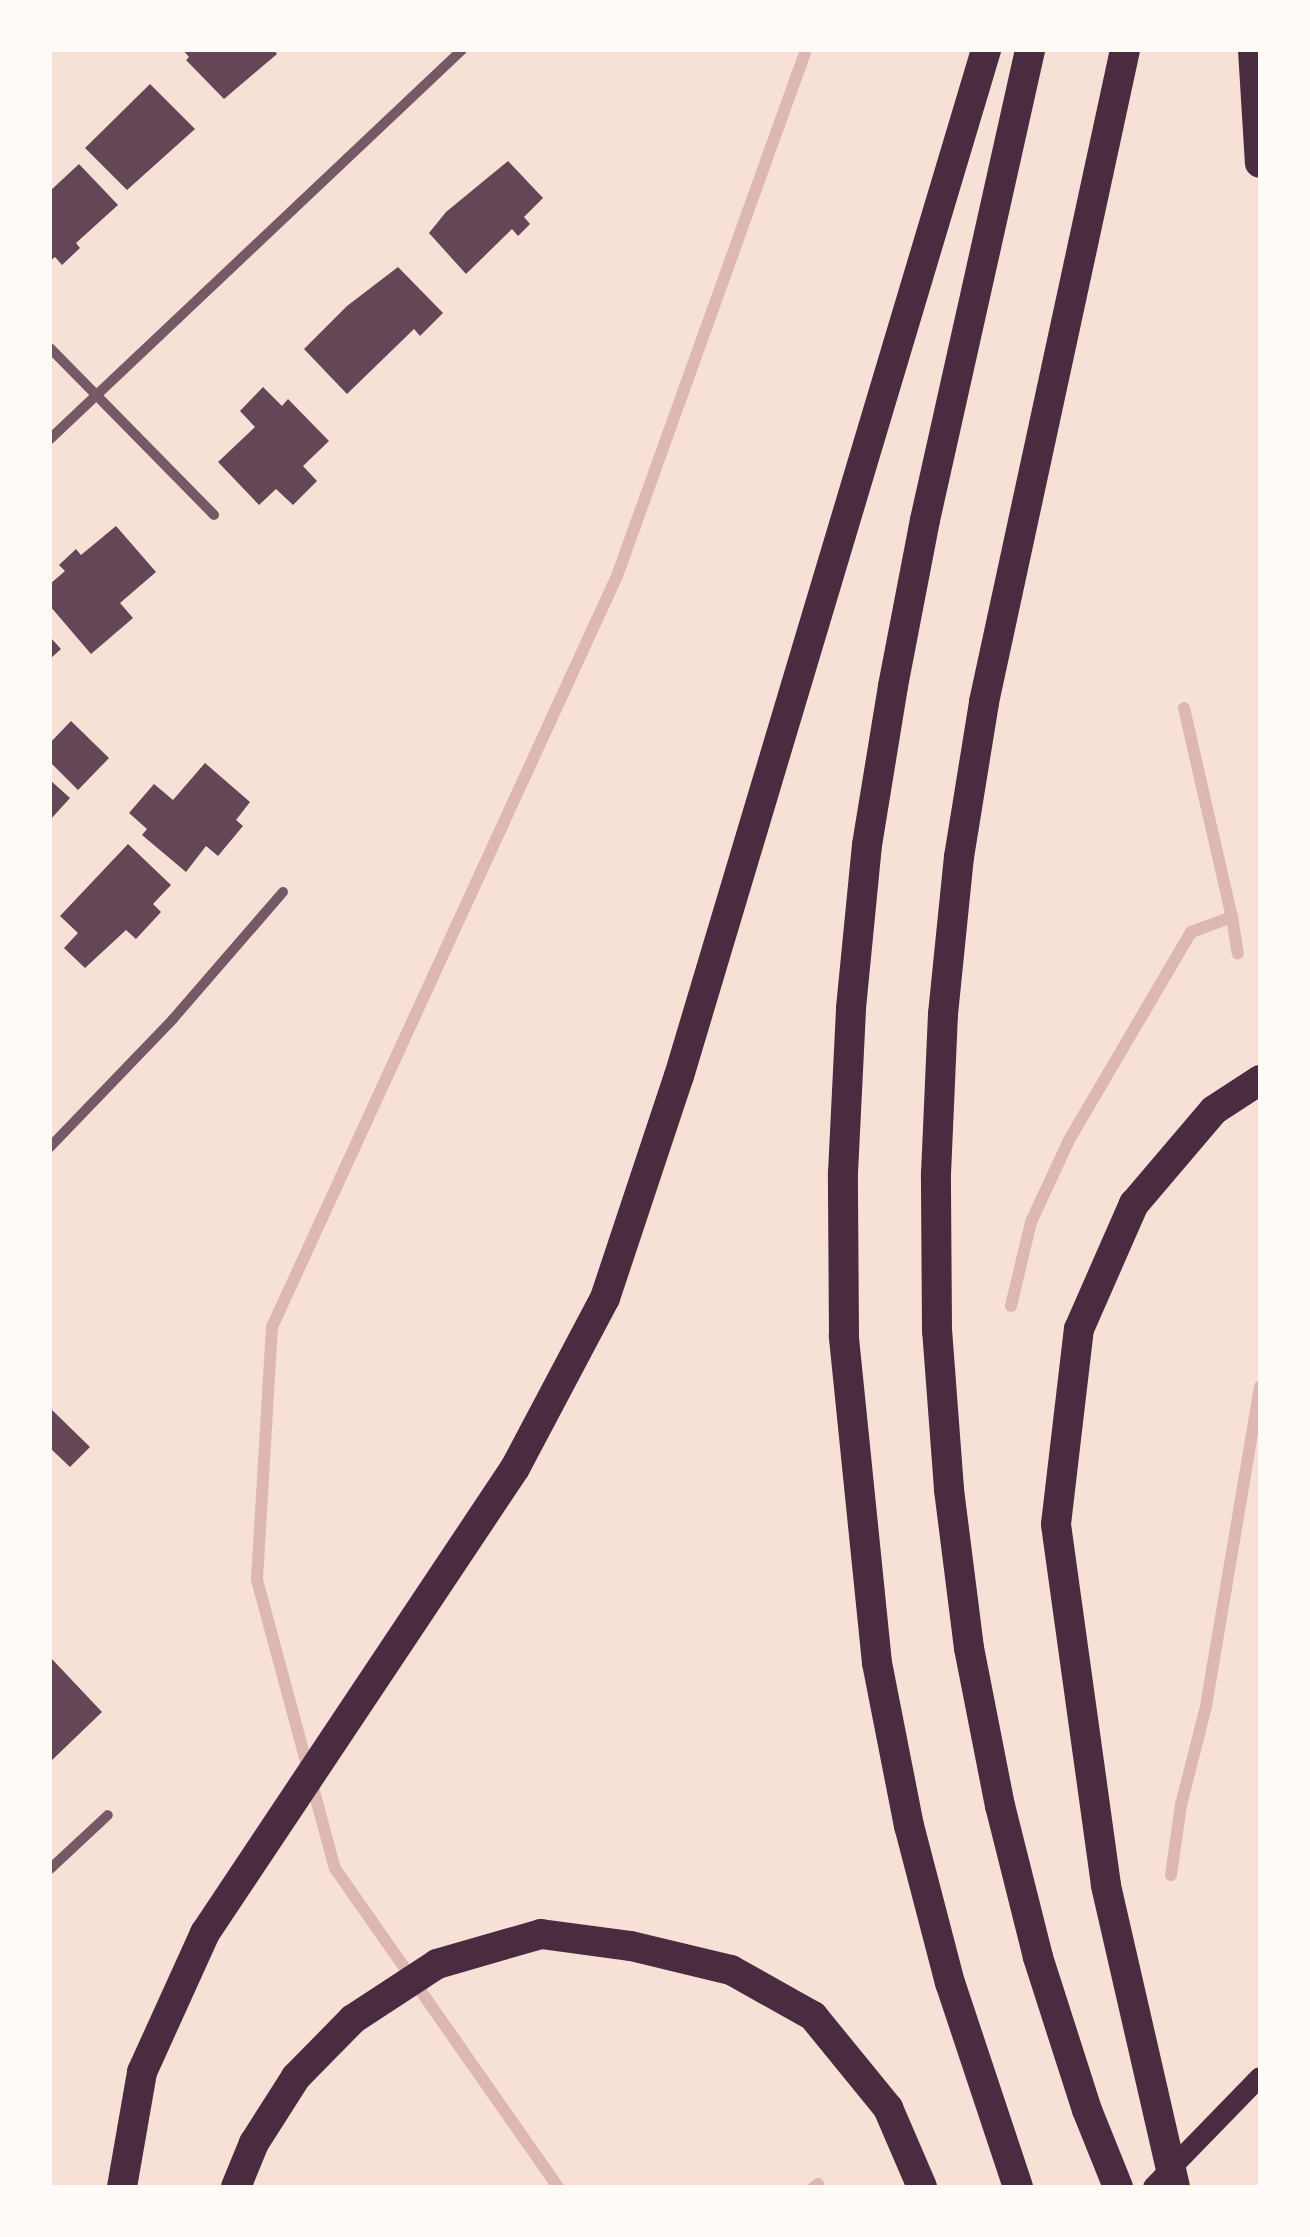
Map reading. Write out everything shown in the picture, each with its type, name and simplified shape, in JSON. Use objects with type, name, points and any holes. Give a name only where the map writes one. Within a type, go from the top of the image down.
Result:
[{"type":"highway","points":[[122,2187],[142,2072],[205,1932],[515,1468],[605,1298],[679,1076],[986,50]]},
{"type":"highway","points":[[1018,2187],[950,1983],[909,1826],[877,1663],[844,1336],[843,1173],[853,990],[867,845],[887,722],[930,501],[1030,50]]},
{"type":"highway","points":[[1118,2187],[1087,2110],[1038,1957],[1000,1806],[969,1648],[949,1489],[937,1332],[936,1174],[944,1014],[959,856],[984,702],[1125,50]]},
{"type":"highway","points":[[1253,50],[1260,163]]},
{"type":"highway","points":[[1175,2187],[1106,1885],[1056,1524],[1079,1330],[1134,1204],[1214,1110],[1260,1080]]},
{"type":"highway","points":[[236,2187],[254,2143],[296,2077],[353,2019],[437,1964],[541,1934],[630,1946],[731,1970],[813,2016],[888,2108],[922,2187]]},
{"type":"main road","points":[[1153,2187],[1260,2078]]},
{"type":"street","points":[[50,439],[462,50]]},
{"type":"street","points":[[50,348],[100,394],[214,515]]},
{"type":"street","points":[[50,1146],[173,1019],[283,892]]},
{"type":"street","points":[[50,1869],[108,1814]]},
{"type":"building","points":[[183,50],[274,50],[277,54],[224,99],[186,60],[189,57]]},
{"type":"building","points":[[150,84],[195,129],[127,190],[85,148]]},
{"type":"building","points":[[508,161],[543,198],[524,217],[530,224],[518,236],[512,229],[466,274],[429,233],[446,212]]},
{"type":"building","points":[[79,164],[118,205],[76,243],[80,248],[62,265],[55,257],[50,261],[50,191]]},
{"type":"building","points":[[398,267],[443,313],[420,336],[414,329],[347,394],[304,349],[347,306]]},
{"type":"building","points":[[263,387],[282,406],[288,399],[329,441],[303,466],[317,481],[293,505],[276,489],[259,505],[218,462],[255,427],[240,411]]},
{"type":"building","points":[[116,526],[156,572],[120,603],[133,618],[91,654],[50,606],[50,584],[65,571],[59,565],[76,549],[81,555]]},
{"type":"building","points":[[50,637],[61,649],[50,659]]},
{"type":"building","points":[[71,721],[109,758],[78,790],[50,762],[50,743]]},
{"type":"building","points":[[205,763],[250,802],[236,820],[243,826],[218,856],[206,846],[186,872],[142,835],[147,829],[129,813],[154,784],[173,800]]},
{"type":"building","points":[[50,780],[70,798],[50,820]]},
{"type":"building","points":[[128,844],[171,885],[153,904],[161,912],[136,939],[126,930],[85,968],[64,948],[78,933],[60,916]]},
{"type":"building","points":[[50,1408],[90,1447],[70,1467],[50,1448]]},
{"type":"building","points":[[50,1657],[102,1712],[50,1762]]},
{"type":"waterway","points":[[558,2187],[335,1869],[257,1579],[272,1327],[617,576],[806,50]]},
{"type":"waterway","points":[[1184,708],[1232,917]]},
{"type":"waterway","points":[[1011,1306],[1031,1222],[1069,1140],[1191,932],[1232,917],[1238,954]]},
{"type":"waterway","points":[[1171,1875],[1181,1805],[1206,1706],[1260,1387]]},
{"type":"waterway","points":[[814,2187],[818,2184]]}]
